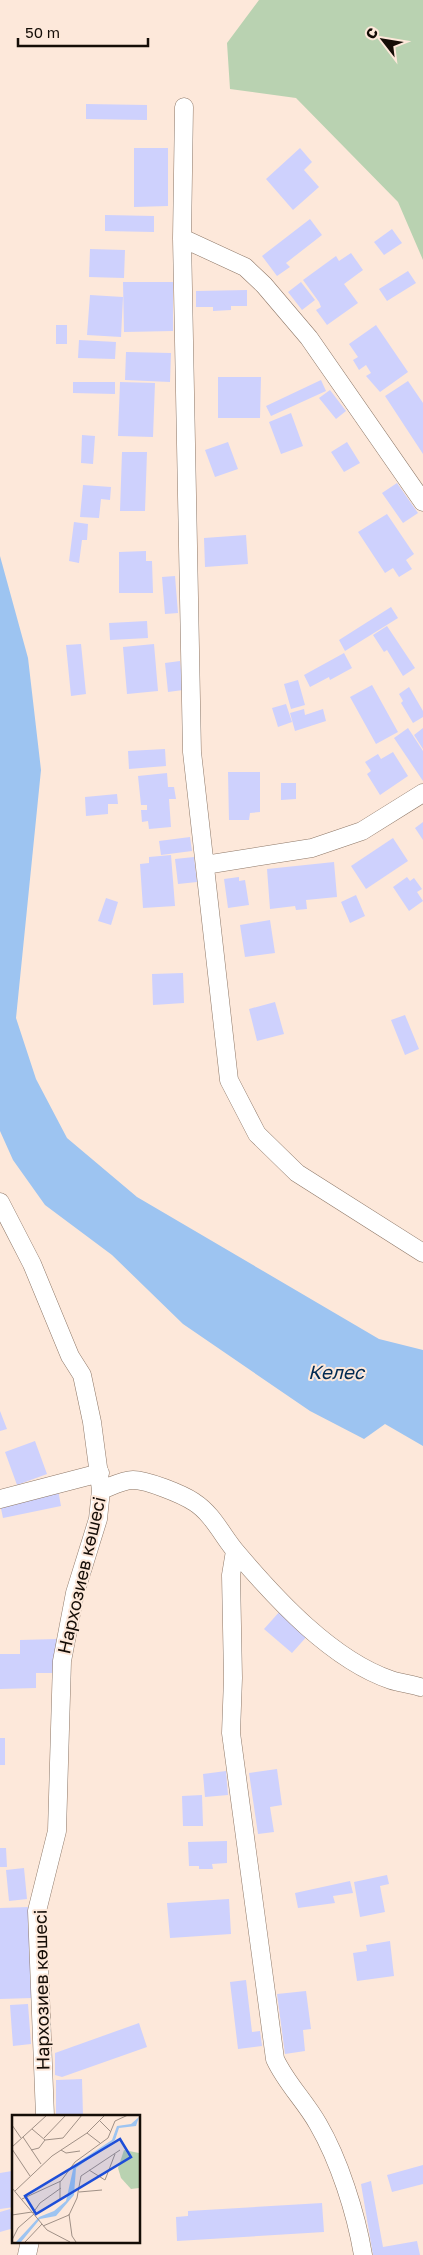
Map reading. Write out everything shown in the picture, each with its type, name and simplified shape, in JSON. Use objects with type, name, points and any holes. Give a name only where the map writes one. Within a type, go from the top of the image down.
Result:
[{"type":"street","points":[[184,107],[182,238],[192,742],[229,1080],[257,1134],[297,1173],[420,1248]]},
{"type":"street","points":[[182,238],[245,267],[264,285],[309,338],[423,502]]},
{"type":"street","points":[[205,865],[320,845],[362,831],[423,793]]},
{"type":"street","name":"Нархозиев көшесі","points":[[0,1202],[32,1264],[70,1356],[82,1375],[100,1482],[98,1520],[75,1593],[62,1662],[57,1831],[37,1911],[45,2115]]},
{"type":"street","points":[[0,1499],[100,1482],[134,1480],[167,1489],[195,1502],[226,1535],[235,1551],[270,1590],[324,1640],[390,1679],[420,1686]]},
{"type":"street","points":[[235,1551],[231,1575],[233,1678],[231,1733],[275,2059],[282,2075],[302,2100],[326,2138],[345,2189],[363,2255]]},
{"type":"street","points":[[27,2255],[30,2242]]},
{"type":"green space","points":[[259,0],[423,0],[423,260],[398,202],[296,98],[230,89],[227,43]]},
{"type":"water","name":"Келес","points":[[0,556],[28,658],[41,770],[16,1018],[36,1079],[67,1138],[137,1197],[379,1339],[423,1350],[423,1446],[385,1424],[364,1439],[310,1411],[183,1324],[112,1255],[45,1205],[13,1160],[0,1131]]},
{"type":"building","points":[[86,104],[147,105],[147,120],[86,119]]},
{"type":"building","points":[[134,148],[168,148],[168,206],[134,207]]},
{"type":"building","points":[[300,148],[312,162],[304,170],[319,187],[293,210],[266,179]]},
{"type":"building","points":[[105,215],[154,216],[154,232],[105,231]]},
{"type":"building","points":[[310,219],[322,235],[286,263],[290,267],[277,276],[262,256]]},
{"type":"building","points":[[392,229],[402,243],[384,255],[374,242]]},
{"type":"building","points":[[90,249],[125,250],[124,278],[89,277]]},
{"type":"building","points":[[351,253],[363,270],[344,284],[358,303],[327,325],[316,310],[321,307],[319,302],[303,280],[336,256],[339,261]]},
{"type":"building","points":[[408,271],[416,283],[387,301],[379,289]]},
{"type":"building","points":[[123,282],[173,282],[173,331],[124,332]]},
{"type":"building","points":[[301,282],[315,300],[302,310],[288,292]]},
{"type":"building","points":[[247,290],[247,306],[231,306],[231,310],[213,311],[213,307],[196,307],[196,291]]},
{"type":"building","points":[[90,295],[123,297],[121,337],[87,335]]},
{"type":"building","points":[[56,325],[67,325],[67,344],[56,344]]},
{"type":"building","points":[[376,325],[408,372],[380,392],[366,376],[371,373],[366,365],[359,370],[353,360],[358,357],[349,344]]},
{"type":"building","points":[[79,340],[116,342],[115,359],[78,358]]},
{"type":"building","points":[[126,352],[171,353],[170,382],[125,380]]},
{"type":"building","points":[[218,377],[261,377],[260,418],[218,418]]},
{"type":"building","points":[[321,380],[326,391],[271,416],[266,406]]},
{"type":"building","points":[[408,381],[423,403],[423,454],[385,396]]},
{"type":"building","points":[[73,382],[115,382],[115,394],[73,393]]},
{"type":"building","points":[[120,382],[155,383],[153,437],[118,436]]},
{"type":"building","points":[[330,390],[346,411],[336,419],[319,398]]},
{"type":"building","points":[[291,413],[303,446],[281,454],[269,422]]},
{"type":"building","points":[[82,435],[95,436],[93,464],[81,463]]},
{"type":"building","points":[[228,442],[238,469],[215,477],[205,450]]},
{"type":"building","points":[[347,442],[360,463],[344,472],[331,452]]},
{"type":"building","points":[[122,452],[147,452],[145,511],[120,511]]},
{"type":"building","points":[[397,483],[418,513],[403,523],[382,493]]},
{"type":"building","points":[[83,485],[111,487],[110,500],[101,499],[99,518],[80,517]]},
{"type":"building","points":[[387,514],[414,554],[406,560],[412,569],[399,577],[393,568],[385,573],[358,532]]},
{"type":"building","points":[[74,522],[88,524],[87,540],[82,540],[79,563],[69,561]]},
{"type":"building","points":[[246,535],[248,564],[205,567],[204,538]]},
{"type":"building","points":[[146,551],[146,561],[152,561],[153,593],[119,593],[119,552]]},
{"type":"building","points":[[175,576],[178,613],[165,614],[162,577]]},
{"type":"building","points":[[391,607],[398,618],[345,651],[339,640]]},
{"type":"building","points":[[147,621],[148,638],[110,640],[109,623]]},
{"type":"building","points":[[387,626],[415,668],[403,676],[387,650],[384,652],[373,635]]},
{"type":"building","points":[[81,644],[86,694],[71,696],[66,645]]},
{"type":"building","points":[[154,644],[158,691],[127,694],[123,647]]},
{"type":"building","points":[[344,653],[352,668],[330,680],[329,677],[310,687],[304,675]]},
{"type":"building","points":[[180,661],[183,690],[168,692],[165,663]]},
{"type":"building","points":[[298,680],[305,705],[291,709],[284,684]]},
{"type":"building","points":[[372,685],[398,732],[376,744],[350,697]]},
{"type":"building","points":[[409,687],[423,711],[423,717],[413,723],[401,703],[403,701],[399,694]]},
{"type":"building","points":[[286,704],[292,722],[278,727],[272,708]]},
{"type":"building","points":[[304,709],[305,715],[323,709],[326,721],[295,731],[290,713]]},
{"type":"building","points":[[408,728],[423,751],[423,781],[394,738]]},
{"type":"building","points":[[423,728],[423,749],[414,735]]},
{"type":"building","points":[[165,749],[166,766],[129,769],[128,751]]},
{"type":"building","points":[[393,752],[408,776],[380,795],[367,774],[371,771],[365,762],[378,754],[381,759]]},
{"type":"building","points":[[228,772],[260,772],[260,812],[250,813],[249,820],[229,820]]},
{"type":"building","points":[[167,773],[168,787],[174,787],[176,799],[169,799],[171,827],[149,829],[148,821],[142,822],[141,810],[147,810],[147,805],[141,805],[138,776]]},
{"type":"building","points":[[281,783],[296,783],[296,799],[281,800]]},
{"type":"building","points":[[117,794],[118,804],[108,804],[108,814],[86,816],[85,797]]},
{"type":"building","points":[[423,822],[423,840],[415,828]]},
{"type":"building","points":[[190,837],[192,851],[161,855],[159,841]]},
{"type":"building","points":[[393,838],[408,861],[366,889],[351,866]]},
{"type":"building","points":[[171,855],[175,906],[143,908],[140,864],[149,863],[149,857]]},
{"type":"building","points":[[194,857],[197,882],[178,884],[175,859]]},
{"type":"building","points":[[334,862],[337,897],[306,900],[307,909],[296,910],[295,906],[270,909],[267,869]]},
{"type":"building","points":[[239,877],[239,881],[245,880],[249,905],[228,908],[224,879]]},
{"type":"building","points":[[407,877],[410,881],[414,878],[422,889],[417,892],[423,901],[409,911],[393,887]]},
{"type":"building","points":[[356,895],[365,916],[350,923],[341,902]]},
{"type":"building","points":[[106,898],[118,902],[111,925],[98,921]]},
{"type":"building","points":[[270,920],[275,953],[245,957],[240,925]]},
{"type":"building","points":[[183,973],[184,1003],[153,1005],[152,974]]},
{"type":"building","points":[[275,1002],[284,1034],[257,1041],[249,1009]]},
{"type":"building","points":[[405,1015],[419,1049],[405,1055],[391,1020]]},
{"type":"building","points":[[0,1411],[7,1429],[0,1431]]},
{"type":"building","points":[[35,1441],[47,1474],[17,1485],[5,1452]]},
{"type":"building","points":[[58,1490],[61,1506],[3,1518],[0,1504]]},
{"type":"building","points":[[281,1610],[309,1634],[292,1653],[264,1629]]},
{"type":"building","points":[[57,1639],[58,1673],[36,1673],[36,1688],[0,1689],[0,1654],[20,1654],[20,1640]]},
{"type":"building","points":[[0,1738],[5,1738],[5,1765],[0,1765]]},
{"type":"building","points":[[277,1769],[282,1805],[270,1807],[274,1832],[258,1834],[249,1773]]},
{"type":"building","points":[[226,1771],[228,1795],[205,1797],[203,1774]]},
{"type":"building","points":[[202,1795],[203,1826],[183,1826],[182,1796]]},
{"type":"building","points":[[227,1841],[227,1863],[212,1864],[213,1869],[199,1869],[199,1866],[189,1866],[188,1842]]},
{"type":"building","points":[[0,1848],[6,1848],[7,1867],[0,1867]]},
{"type":"building","points":[[24,1868],[27,1899],[9,1901],[6,1870]]},
{"type":"building","points":[[387,1875],[389,1884],[380,1886],[385,1912],[360,1917],[354,1882]]},
{"type":"building","points":[[350,1881],[353,1893],[333,1896],[335,1903],[298,1908],[295,1893]]},
{"type":"building","points":[[229,1899],[231,1934],[170,1938],[167,1903]]},
{"type":"building","points":[[28,1907],[32,1998],[0,1999],[0,1908]]},
{"type":"building","points":[[390,1941],[394,1976],[357,1981],[353,1953],[367,1951],[366,1945]]},
{"type":"building","points":[[246,1980],[252,2032],[260,2031],[262,2046],[238,2049],[230,1982]]},
{"type":"building","points":[[306,1991],[311,2029],[303,2030],[305,2051],[285,2054],[277,1994]]},
{"type":"building","points":[[28,2004],[31,2044],[13,2046],[10,2005]]},
{"type":"building","points":[[139,2023],[147,2047],[62,2077],[55,2075],[55,2053]]},
{"type":"building","points":[[82,2079],[83,2115],[56,2115],[56,2080]]},
{"type":"building","points":[[423,2165],[423,2184],[392,2192],[387,2175]]},
{"type":"building","points":[[12,2171],[12,2207],[0,2209],[0,2173]]},
{"type":"building","points":[[371,2181],[383,2247],[417,2241],[420,2255],[373,2255],[361,2184]]},
{"type":"building","points":[[322,2203],[324,2232],[177,2241],[176,2217],[188,2216],[188,2211]]},
{"type":"building","points":[[10,2209],[12,2229],[0,2232],[0,2212]]}]
